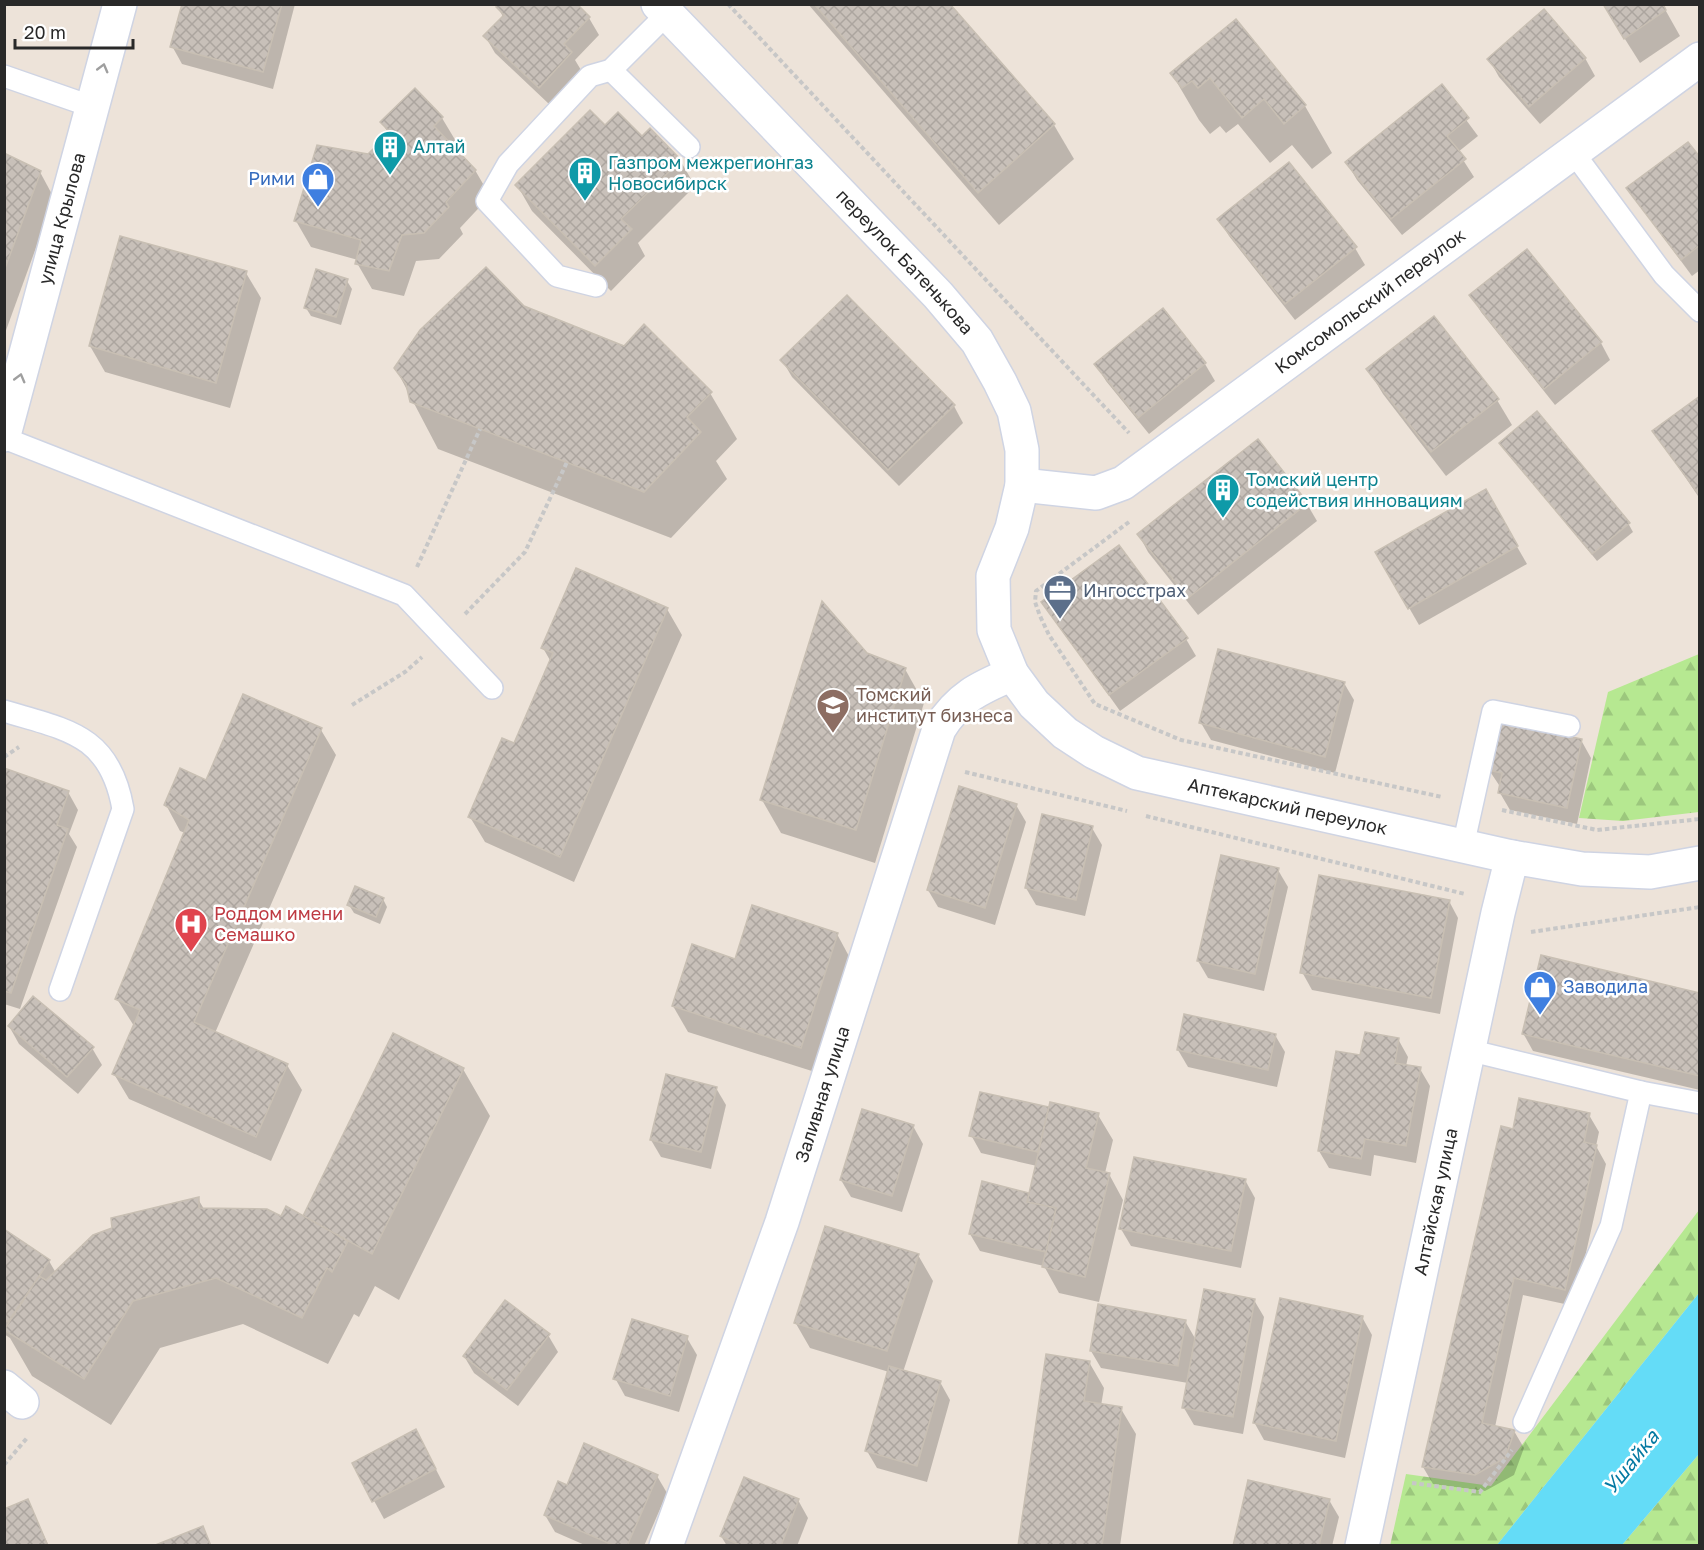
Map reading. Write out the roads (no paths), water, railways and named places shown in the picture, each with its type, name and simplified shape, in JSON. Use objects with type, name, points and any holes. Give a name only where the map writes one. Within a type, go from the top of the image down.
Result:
[{"type":"main road","name":"улица Крылова","points":[[4,437],[120,4]]},
{"type":"main road","name":"переулок Батенькова","points":[[662,10],[930,286],[977,341],[1014,411],[1022,450],[1022,485],[1012,528],[993,576]]},
{"type":"main road","name":"Комсомольский переулок","points":[[1022,485],[1096,493],[1123,483],[1700,59]]},
{"type":"main road","name":"Аптекарский переулок","points":[[993,576],[994,630],[1012,674],[1034,704],[1065,733],[1094,752],[1137,773],[1512,857],[1581,869],[1650,872],[1700,863]]},
{"type":"main road","name":"Заливная улица","points":[[666,1545],[782,1222],[939,729],[950,710],[973,691],[1012,674]]},
{"type":"main road","name":"Алтайская улица","points":[[1362,1545],[1468,1050],[1512,857]]},
{"type":"lane","points":[[596,286],[557,276],[487,201],[508,164],[590,76],[611,70],[662,10]]},
{"type":"lane","points":[[611,70],[689,147]]},
{"type":"lane","points":[[4,76],[93,107]]},
{"type":"lane","points":[[1573,152],[1664,275],[1700,311]]},
{"type":"lane","points":[[4,437],[404,595],[492,688]]},
{"type":"lane","points":[[4,711],[74,732],[95,747],[108,765],[120,791],[123,809],[60,990]]},
{"type":"lane","points":[[1463,846],[1493,711],[1569,726]]},
{"type":"lane","points":[[1468,1050],[1641,1092],[1700,1103]]},
{"type":"lane","points":[[1524,1422],[1611,1226],[1641,1092]]},
{"type":"water","name":"Ушайка","points":[[1699,1293],[1699,1454],[1622,1545],[1497,1545]]},
{"type":"place","name":"Алтай","points":[[390,176]]},
{"type":"place","name":"Газпром межрегионгаз Новосибирск","points":[[585,202]]},
{"type":"place","name":"Рими","points":[[318,208]]},
{"type":"place","name":"Томский центр содействия инновациям","points":[[1223,519]]},
{"type":"place","name":"Ингосстрах","points":[[1060,620]]},
{"type":"place","name":"Томский институт бизнеса","points":[[833,734]]},
{"type":"place","name":"Роддом имени Семашко","points":[[191,953]]},
{"type":"place","name":"Заводила","points":[[1540,1016]]}]
